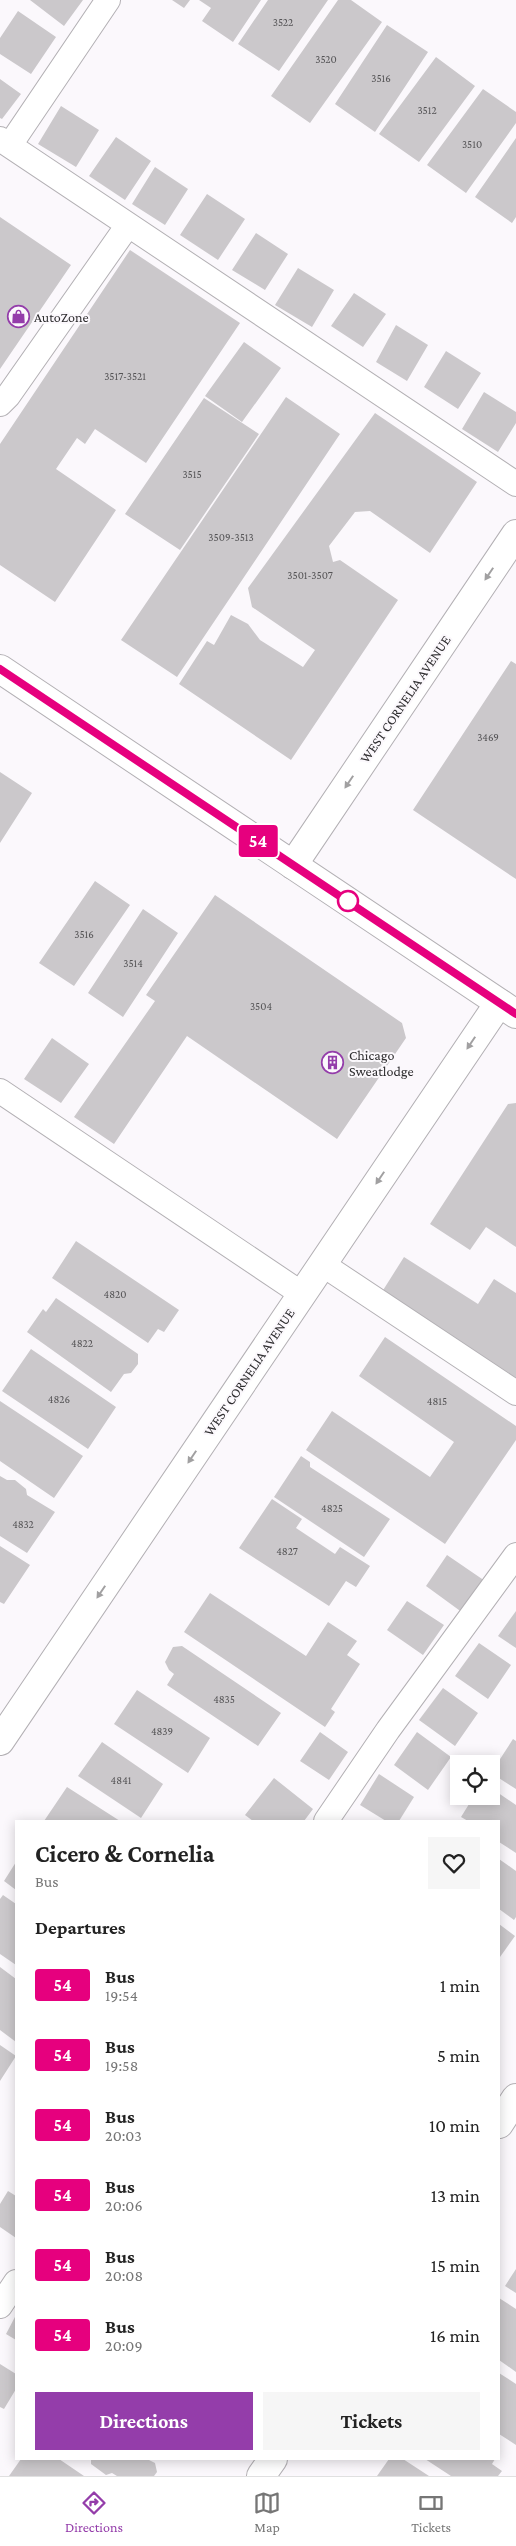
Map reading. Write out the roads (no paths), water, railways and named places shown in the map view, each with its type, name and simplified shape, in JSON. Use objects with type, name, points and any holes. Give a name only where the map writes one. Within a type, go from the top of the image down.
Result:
[{"type":"street","name":"WEST CORNELIA AVENUE","points":[[293,865],[516,534]]},
{"type":"street","points":[[0,669],[507,1008]]},
{"type":"street","name":"WEST CORNELIA AVENUE","points":[[0,1741],[322,1264],[507,1008]]},
{"type":"street","points":[[500,2122],[516,2098]]},
{"type":"street","points":[[261,2476],[272,2460]]},
{"type":"lane","points":[[108,0],[5,142],[516,484]]},
{"type":"lane","points":[[0,404],[8,396],[128,225]]},
{"type":"lane","points":[[0,1091],[302,1294]]},
{"type":"lane","points":[[322,1264],[516,1393]]},
{"type":"lane","points":[[327,1820],[388,1730],[516,1555]]},
{"type":"lane","points":[[0,2306],[15,2284]]},
{"type":"place","name":"AutoZone","points":[[18,317]]},
{"type":"place","name":"Chicago Sweatlodge","points":[[333,1063]]}]
